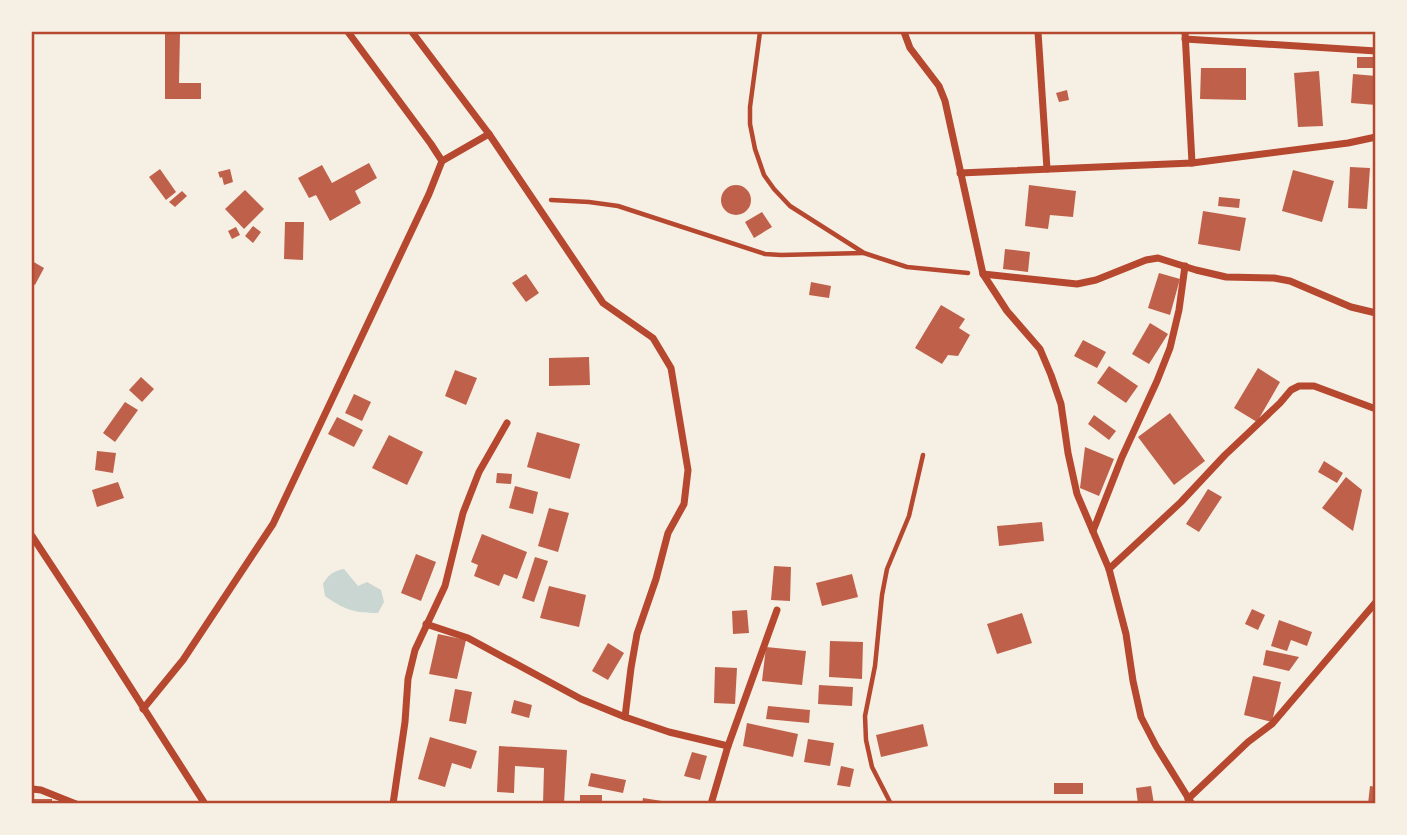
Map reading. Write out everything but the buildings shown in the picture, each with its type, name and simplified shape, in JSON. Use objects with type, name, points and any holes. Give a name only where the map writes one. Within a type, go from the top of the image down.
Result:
[{"type":"street","points":[[348,32],[442,161]]},
{"type":"street","points":[[412,32],[489,134],[604,303],[653,338],[671,369],[688,470],[684,504],[668,533],[637,634],[625,717]]},
{"type":"street","points":[[904,32],[910,48],[939,86],[945,101],[983,274],[1007,311],[1040,349],[1044,358],[1061,404],[1077,494],[1109,569],[1126,634],[1141,718],[1190,801],[1248,742],[1272,724],[1376,602]]},
{"type":"street","points":[[1038,32],[1047,169]]},
{"type":"street","points":[[1192,163],[1185,35],[1376,51]]},
{"type":"street","points":[[143,709],[183,660],[273,524],[429,194],[442,161],[489,134]]},
{"type":"street","points":[[960,173],[1192,163],[1376,137]]},
{"type":"street","points":[[983,274],[1077,284],[1158,258],[1226,277],[1290,281],[1351,307],[1376,313]]},
{"type":"street","points":[[1093,531],[1170,348],[1185,266]]},
{"type":"street","points":[[1109,569],[1181,502],[1225,454],[1291,390],[1299,386],[1314,386],[1376,410]]},
{"type":"street","points":[[393,803],[405,722],[408,678],[415,650],[445,586],[463,513],[479,472],[507,423]]},
{"type":"street","points":[[32,536],[205,803]]},
{"type":"street","points":[[711,803],[728,746],[777,610]]},
{"type":"street","points":[[426,624],[468,638],[581,699],[625,717],[669,732],[728,746]]},
{"type":"street","points":[[32,789],[76,803]]},
{"type":"path","points":[[760,32],[750,124],[764,175],[774,189],[790,206],[864,253],[907,267],[983,274]]},
{"type":"path","points":[[532,199],[618,206],[765,254],[864,253]]},
{"type":"path","points":[[891,803],[872,767],[866,740],[865,716],[875,666],[887,569],[909,516],[923,454]]},
{"type":"shaded area","points":[[344,569],[358,586],[367,582],[381,590],[384,602],[378,613],[350,610],[325,596],[325,581],[334,572]]}]
